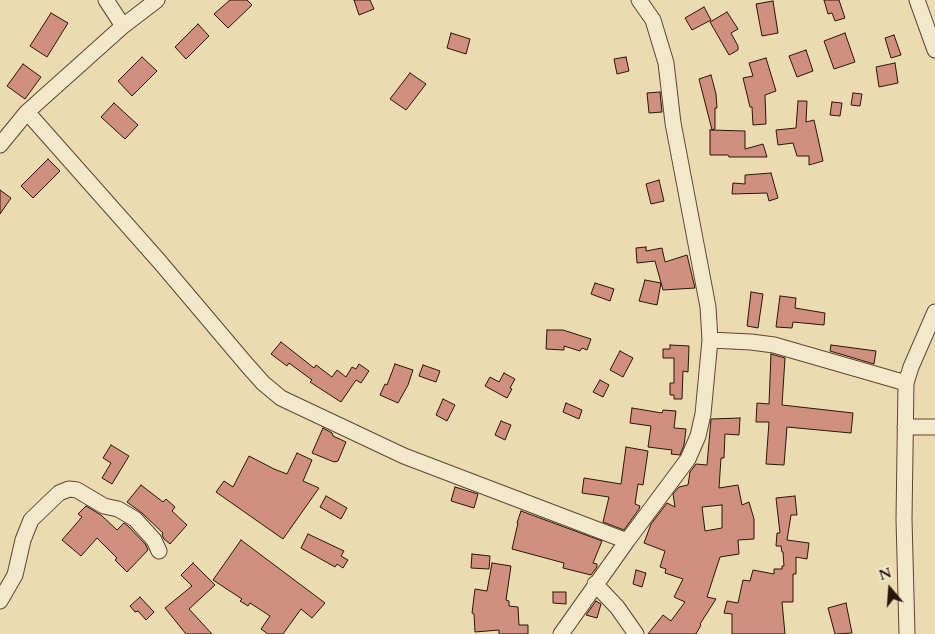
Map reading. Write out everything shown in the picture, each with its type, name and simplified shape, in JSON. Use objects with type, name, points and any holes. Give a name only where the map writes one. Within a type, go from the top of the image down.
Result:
[{"type":"street","points":[[106,0],[123,26]]},
{"type":"street","points":[[0,145],[27,112],[123,26],[157,0]]},
{"type":"street","points":[[561,634],[627,540],[688,460],[698,436],[703,414],[710,340],[708,307],[673,123],[666,63],[653,20],[639,0]]},
{"type":"street","points":[[917,0],[934,42]]},
{"type":"street","points":[[27,112],[159,261],[247,365],[263,383],[281,398],[404,456],[627,540]]},
{"type":"street","points":[[908,634],[904,519],[906,383],[935,312]]},
{"type":"street","points":[[710,340],[774,345],[906,383]]},
{"type":"street","points":[[905,427],[935,427]]},
{"type":"street","points":[[0,601],[15,575],[23,540],[32,520],[59,493],[69,489],[76,490],[104,506],[118,509],[135,519],[154,540],[159,551]]},
{"type":"street","points":[[595,584],[617,607],[636,634]]},
{"type":"building","points":[[230,0],[247,0],[252,5],[228,28],[214,14]]},
{"type":"building","points":[[354,0],[370,0],[374,9],[359,15]]},
{"type":"building","points":[[824,0],[839,0],[845,18],[835,21],[832,13],[828,14]]},
{"type":"building","points":[[773,1],[778,33],[762,36],[756,4]]},
{"type":"building","points":[[704,7],[711,20],[692,30],[685,18]]},
{"type":"building","points":[[727,12],[738,29],[731,33],[738,46],[738,50],[729,55],[710,22]]},
{"type":"building","points":[[51,13],[68,23],[47,57],[30,46]]},
{"type":"building","points":[[198,24],[209,36],[186,59],[175,47]]},
{"type":"building","points":[[451,33],[470,39],[466,54],[447,48]]},
{"type":"building","points":[[845,33],[855,62],[834,69],[824,41]]},
{"type":"building","points":[[894,35],[901,55],[891,58],[885,38]]},
{"type":"building","points":[[806,50],[813,71],[797,77],[789,56]]},
{"type":"building","points":[[142,57],[157,71],[132,96],[118,81]]},
{"type":"building","points":[[626,57],[629,71],[617,74],[614,59]]},
{"type":"building","points":[[766,58],[776,91],[765,95],[766,124],[753,125],[752,107],[750,107],[743,78],[753,76],[749,63]]},
{"type":"building","points":[[895,63],[898,83],[879,87],[876,67]]},
{"type":"building","points":[[23,64],[41,77],[25,99],[7,86]]},
{"type":"building","points":[[410,73],[426,84],[406,110],[390,99]]},
{"type":"building","points":[[711,75],[716,94],[717,108],[715,108],[715,129],[712,130],[699,79]]},
{"type":"building","points":[[660,92],[662,112],[649,113],[647,93]]},
{"type":"building","points":[[853,93],[862,94],[860,106],[851,105]]},
{"type":"building","points":[[798,101],[807,101],[806,122],[814,120],[823,161],[809,165],[809,156],[797,156],[793,143],[778,145],[776,130],[796,128]]},
{"type":"building","points":[[832,102],[842,103],[840,116],[830,115]]},
{"type":"building","points":[[114,103],[138,125],[125,139],[101,117]]},
{"type":"building","points":[[710,130],[745,131],[745,149],[763,144],[767,157],[710,155]]},
{"type":"building","points":[[48,159],[60,171],[33,198],[21,186]]},
{"type":"building","points":[[771,173],[778,198],[769,201],[767,193],[732,194],[733,183],[745,184],[745,175]]},
{"type":"building","points":[[659,180],[664,201],[651,204],[646,184]]},
{"type":"building","points":[[0,190],[11,198],[0,214]]},
{"type":"building","points":[[646,247],[646,251],[662,248],[665,262],[687,255],[695,288],[663,290],[655,261],[637,263],[636,248]]},
{"type":"building","points":[[645,280],[661,283],[657,305],[639,301]]},
{"type":"building","points":[[595,283],[614,289],[610,301],[591,294]]},
{"type":"building","points":[[751,292],[763,294],[758,328],[747,326]]},
{"type":"building","points":[[780,296],[796,298],[795,308],[825,313],[824,325],[793,322],[792,328],[776,327]]},
{"type":"building","points":[[547,330],[563,330],[591,339],[587,350],[582,348],[580,351],[564,346],[564,350],[546,349]]},
{"type":"building","points":[[281,342],[314,368],[316,365],[332,377],[337,370],[346,377],[352,367],[356,369],[359,364],[369,371],[361,383],[356,380],[341,402],[310,382],[312,380],[289,363],[287,366],[271,354]]},
{"type":"building","points":[[670,345],[689,346],[688,372],[683,371],[682,399],[674,399],[674,395],[670,395],[670,383],[674,383],[674,358],[663,358],[663,349],[670,349]]},
{"type":"building","points":[[831,345],[876,351],[874,364],[830,351]]},
{"type":"building","points":[[620,351],[633,358],[623,377],[610,370]]},
{"type":"building","points":[[771,354],[785,358],[782,405],[853,413],[851,433],[787,427],[784,465],[766,464],[769,422],[756,422],[757,403],[769,404]]},
{"type":"building","points":[[395,364],[413,370],[408,385],[398,403],[380,395],[385,384],[387,385]]},
{"type":"building","points":[[423,365],[440,371],[436,382],[419,376]]},
{"type":"building","points":[[504,373],[515,379],[507,398],[485,386],[490,377],[499,382]]},
{"type":"building","points":[[600,380],[609,385],[603,397],[593,392]]},
{"type":"building","points":[[443,399],[455,405],[447,421],[436,415]]},
{"type":"building","points":[[566,403],[582,410],[579,419],[563,412]]},
{"type":"building","points":[[632,408],[662,413],[663,410],[676,411],[674,428],[686,429],[684,445],[680,455],[671,454],[672,450],[648,447],[651,426],[630,423]]},
{"type":"building","points":[[740,418],[739,435],[725,434],[724,458],[721,458],[719,488],[738,485],[742,505],[749,502],[754,519],[754,539],[738,540],[739,554],[720,557],[707,597],[716,599],[696,634],[648,634],[663,615],[671,621],[685,602],[674,597],[683,579],[665,573],[666,569],[660,567],[665,551],[644,543],[651,524],[667,503],[675,507],[673,494],[679,487],[688,485],[690,472],[696,464],[707,465],[711,419]],"holes":[[[722,505],[722,528],[705,531],[702,507]]]},
{"type":"building","points":[[501,421],[511,425],[505,440],[495,435]]},
{"type":"building","points":[[323,428],[332,433],[333,436],[346,442],[338,461],[334,462],[312,453]]},
{"type":"building","points":[[111,445],[129,456],[112,484],[102,478],[111,463],[103,458]]},
{"type":"building","points":[[626,447],[648,451],[643,485],[638,484],[635,504],[640,506],[624,530],[603,522],[609,497],[582,493],[584,478],[621,484]]},
{"type":"building","points":[[297,453],[312,460],[303,481],[319,488],[283,539],[216,492],[224,481],[233,487],[249,456],[287,474]]},
{"type":"building","points":[[141,485],[163,502],[166,499],[175,507],[172,511],[187,525],[170,544],[164,539],[163,533],[127,502]]},
{"type":"building","points":[[455,487],[478,494],[474,508],[451,501]]},
{"type":"building","points":[[326,496],[347,508],[341,519],[320,507]]},
{"type":"building","points":[[795,496],[797,515],[791,515],[787,540],[809,543],[807,559],[796,557],[796,574],[793,574],[793,602],[782,602],[785,634],[732,634],[732,614],[724,613],[727,601],[738,603],[743,580],[750,581],[753,570],[774,574],[774,569],[782,569],[782,566],[784,566],[781,546],[776,546],[777,533],[780,533],[776,498]]},
{"type":"building","points":[[86,506],[101,515],[117,530],[124,523],[146,545],[148,550],[127,572],[115,560],[117,558],[97,538],[81,556],[62,540],[82,517],[78,514]]},
{"type":"building","points":[[521,511],[602,541],[593,563],[597,564],[597,567],[591,575],[563,568],[564,563],[512,549]]},
{"type":"building","points":[[308,534],[344,551],[341,556],[348,560],[343,568],[337,564],[335,567],[301,548]]},
{"type":"building","points":[[241,540],[325,603],[312,618],[301,609],[283,634],[268,634],[261,629],[270,616],[250,603],[248,606],[240,601],[242,599],[213,580]]},
{"type":"building","points":[[472,554],[490,556],[489,569],[471,568]]},
{"type":"building","points":[[193,563],[215,585],[189,609],[212,634],[186,634],[165,608],[192,586],[181,575]]},
{"type":"building","points":[[492,563],[511,566],[506,600],[509,601],[509,606],[518,607],[519,625],[528,625],[528,634],[499,634],[499,630],[475,632],[474,614],[472,613],[475,589],[487,591]]},
{"type":"building","points":[[636,570],[646,573],[642,587],[633,584]]},
{"type":"building","points":[[553,592],[566,592],[566,604],[553,603]]},
{"type":"building","points":[[140,597],[154,612],[146,620],[138,611],[135,612],[130,606]]},
{"type":"building","points":[[596,601],[601,604],[597,618],[586,615]]},
{"type":"building","points":[[846,603],[852,633],[835,634],[828,608]]}]
